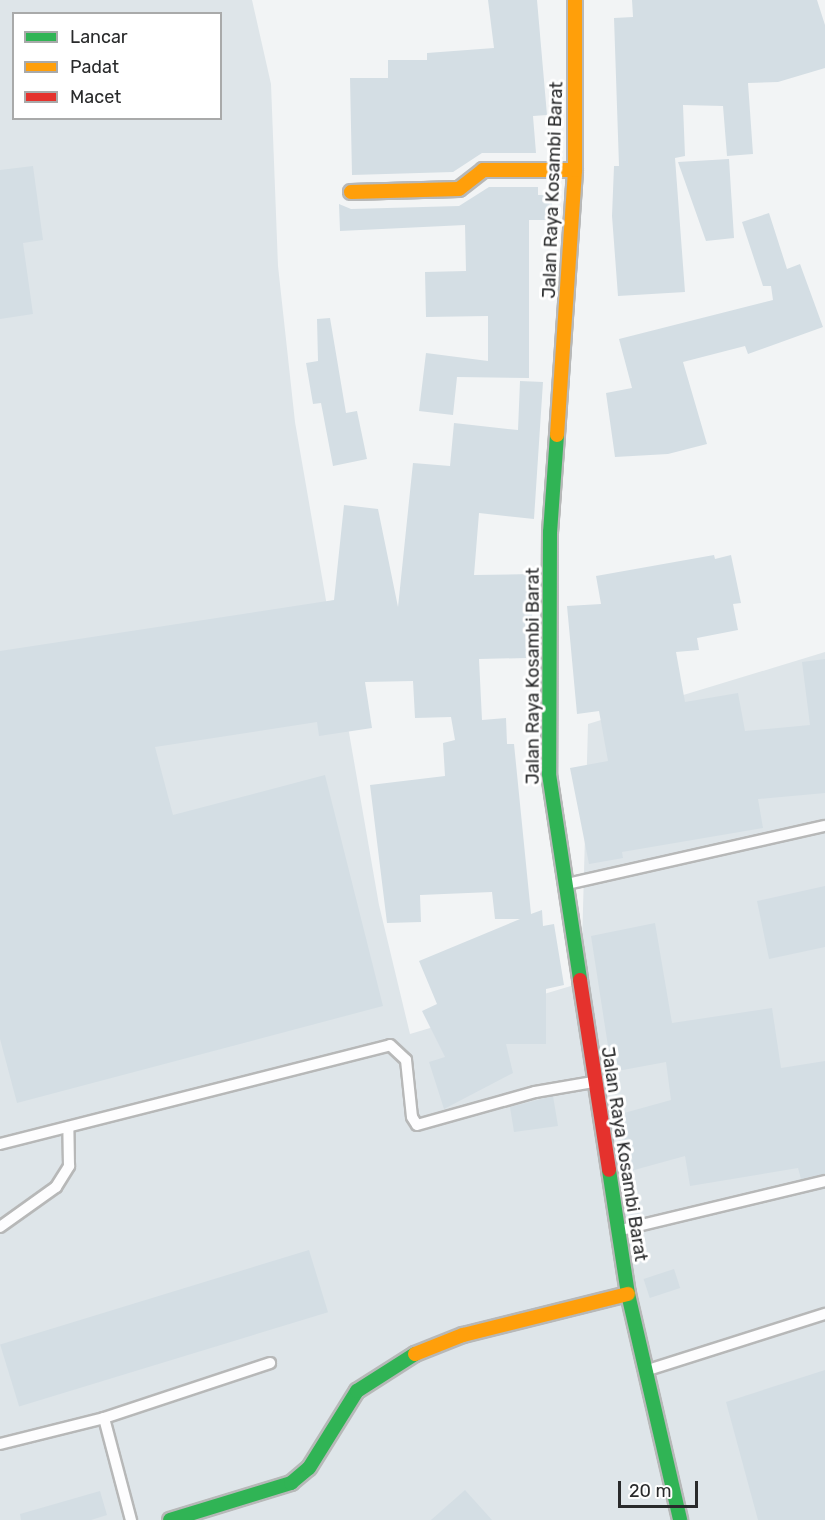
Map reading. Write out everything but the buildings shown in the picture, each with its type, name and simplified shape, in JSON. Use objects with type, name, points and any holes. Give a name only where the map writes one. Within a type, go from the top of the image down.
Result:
[{"type":"main road","name":"Jalan Raya Kosambi Barat","points":[[575,0],[575,170],[550,532],[549,774],[628,1294],[643,1371],[680,1520]]},
{"type":"main road","points":[[351,192],[459,189],[483,170],[575,170]]},
{"type":"main road","points":[[170,1520],[291,1482],[309,1468],[357,1391],[409,1356],[463,1335],[628,1294]]},
{"type":"lane","points":[[564,884],[825,826]]},
{"type":"lane","points":[[0,1144],[390,1045],[406,1060],[412,1117],[417,1125],[535,1092],[595,1082]]},
{"type":"lane","points":[[0,1227],[56,1188],[69,1166],[68,1127]]},
{"type":"lane","points":[[618,1230],[825,1181]]},
{"type":"lane","points":[[643,1371],[825,1314]]},
{"type":"lane","points":[[0,1444],[104,1418],[270,1363]]},
{"type":"lane","points":[[104,1418],[131,1520]]},
{"type":"shaded area","points":[[0,0],[252,0],[271,84],[278,266],[295,422],[379,905],[410,1034],[581,983],[588,724],[825,652],[825,1520],[0,1520]]},
{"type":"traffic: fast","points":[[557,435],[550,532],[549,774],[580,980]]},
{"type":"traffic: fast","points":[[609,1170],[628,1294],[680,1520]]},
{"type":"traffic: fast","points":[[170,1520],[291,1483],[309,1468],[357,1391],[415,1354]]},
{"type":"traffic: slow","points":[[557,435],[575,170],[575,0]]},
{"type":"traffic: slow","points":[[351,192],[459,189],[483,170],[575,170]]},
{"type":"traffic: slow","points":[[415,1354],[463,1335],[628,1294]]},
{"type":"traffic: jam","points":[[580,980],[609,1170]]}]
